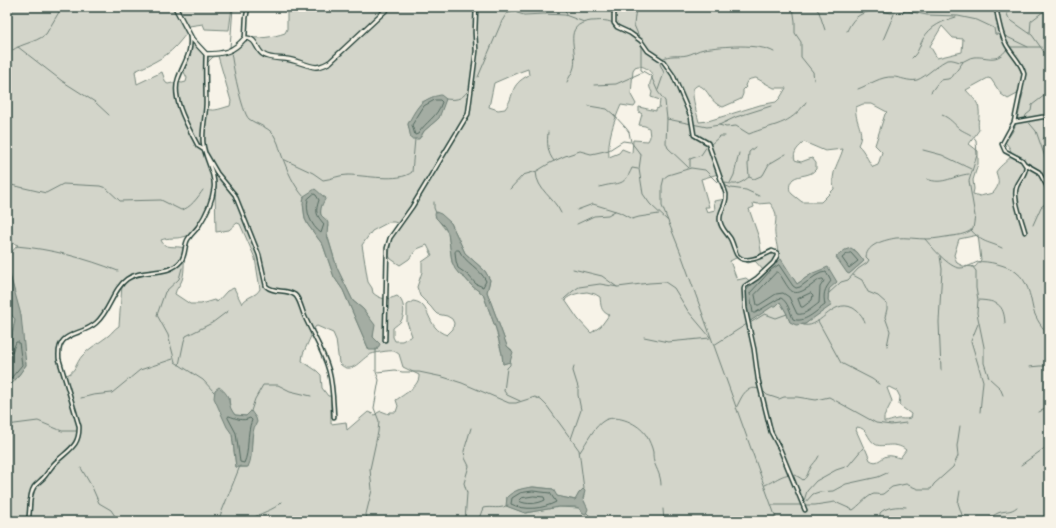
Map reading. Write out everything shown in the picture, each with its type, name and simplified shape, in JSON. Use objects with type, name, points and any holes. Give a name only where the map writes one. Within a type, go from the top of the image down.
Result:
[{"type":"street","points":[[28,521],[31,496],[34,488],[46,476],[56,461],[73,447],[80,433],[80,426],[59,359],[59,348],[61,342],[68,336],[87,329],[96,323],[105,313],[119,287],[127,279],[134,275],[163,270],[177,265],[181,261],[187,240],[205,216],[213,195],[214,176],[206,158],[203,134],[206,103],[206,54],[196,44],[175,7]]},
{"type":"street","points":[[206,54],[230,51],[239,45],[245,38],[248,7]]},
{"type":"street","points":[[245,38],[255,41],[261,53],[269,57],[286,59],[310,66],[325,65],[335,58],[389,7]]},
{"type":"street","points":[[385,340],[387,248],[390,238],[412,207],[468,114],[476,51],[476,7]]},
{"type":"street","points":[[614,7],[614,22],[617,27],[630,33],[641,41],[648,51],[663,61],[670,70],[689,112],[694,135],[705,140],[709,146],[726,194],[726,202],[720,220],[731,240],[736,254],[740,258],[747,259],[758,257],[772,251],[777,253],[773,263],[744,287],[747,321],[754,349],[758,379],[771,432],[780,449],[805,510]]},
{"type":"street","points":[[996,7],[1003,38],[1023,69],[1024,74],[1014,122],[1003,141],[1003,147],[1005,151],[1022,160],[1025,164],[1039,172],[1049,190]]},
{"type":"street","points":[[189,33],[190,51],[178,80],[177,98],[198,146],[204,150],[217,173],[235,195],[259,254],[266,286],[272,290],[292,294],[296,296],[298,300],[329,371],[333,395],[334,417]]},
{"type":"street","points":[[1014,122],[1042,117],[1049,119]]},
{"type":"street","points":[[1025,164],[1026,169],[1017,186],[1016,196],[1025,232]]},
{"type":"shaded area","points":[[7,7],[232,7],[229,30],[205,29],[203,24],[189,26],[187,33],[166,55],[135,71],[137,84],[162,72],[166,83],[168,84],[186,82],[187,78],[184,69],[191,48],[192,37],[205,52],[222,52],[237,45],[245,36],[260,38],[285,33],[287,29],[287,7],[622,7],[630,10],[638,7],[994,7],[997,12],[1010,7],[1049,7],[1049,108],[1046,111],[1044,118],[1047,136],[1043,139],[1049,154],[1049,263],[1046,272],[1049,277],[1049,521],[7,521],[7,389],[26,365],[14,291],[7,264],[7,257],[18,245],[7,241]],"holes":[[[942,26],[953,38],[963,39],[962,52],[937,58],[930,46]],[[218,56],[231,101],[230,106],[215,110],[207,109],[206,64],[213,57]],[[640,66],[650,71],[653,75],[650,82],[652,92],[651,97],[660,100],[659,108],[656,109],[656,111],[639,107],[639,112],[642,114],[639,125],[649,128],[650,137],[648,141],[633,140],[632,153],[622,149],[619,153],[609,157],[610,137],[621,105],[634,107],[636,104],[631,95],[633,70],[635,67]],[[528,69],[529,75],[522,79],[515,87],[505,109],[498,110],[489,107],[494,83]],[[756,78],[774,88],[786,88],[776,102],[760,105],[708,121],[699,122],[693,97],[693,90],[695,87],[698,85],[702,87],[718,105],[723,107],[741,99],[743,90],[749,80]],[[988,78],[991,79],[1001,94],[1008,99],[1021,92],[1023,93],[1015,126],[1009,137],[1004,141],[1009,147],[1011,155],[996,172],[998,178],[997,188],[993,193],[980,196],[973,194],[973,180],[978,164],[978,151],[969,144],[979,130],[979,107],[966,90]],[[433,97],[439,118],[424,131],[421,137],[411,136],[408,124],[422,102]],[[863,104],[872,104],[887,112],[875,145],[882,152],[878,165],[873,167],[858,145],[861,135],[856,107]],[[804,142],[825,151],[843,149],[834,173],[834,189],[821,202],[802,202],[790,191],[790,186],[793,179],[814,172],[816,169],[816,163],[812,158],[801,162],[795,160],[794,155],[796,150]],[[718,174],[726,199],[714,201],[715,210],[707,212],[705,207],[709,207],[701,179]],[[215,190],[216,232],[229,230],[237,223],[240,224],[255,258],[260,289],[256,294],[246,299],[242,304],[234,288],[227,291],[217,302],[214,300],[201,304],[190,304],[175,294],[183,277],[184,248],[165,245],[161,240],[180,238],[190,235],[201,225]],[[321,195],[321,215],[328,226],[326,231],[337,268],[353,301],[363,309],[374,325],[373,337],[377,341],[369,350],[343,290],[334,277],[323,245],[305,219],[303,203]],[[753,203],[770,203],[776,215],[775,234],[778,252],[762,257],[759,238],[749,209],[754,207]],[[435,216],[451,223],[465,253],[485,271],[490,280],[487,292],[507,346],[512,350],[508,362],[503,364],[496,329],[483,294],[459,274],[452,262],[448,233]],[[389,222],[397,223],[391,240],[389,256],[400,265],[409,259],[417,249],[427,245],[432,255],[422,262],[422,272],[417,287],[420,296],[437,314],[447,316],[452,319],[454,323],[453,329],[447,335],[440,332],[435,327],[423,306],[413,301],[407,305],[407,322],[412,336],[402,341],[395,341],[393,337],[393,328],[403,318],[403,304],[397,296],[388,299],[379,297],[373,293],[368,282],[362,245],[372,231]],[[978,235],[981,260],[975,267],[963,266],[957,263],[954,255],[959,239]],[[854,249],[864,261],[849,274]],[[738,257],[748,263],[755,261],[764,271],[780,260],[797,284],[813,273],[829,289],[828,300],[813,318],[805,324],[790,322],[780,301],[777,303],[745,292],[752,283],[746,278],[737,280],[730,261]],[[122,285],[119,326],[85,353],[76,367],[67,375],[62,367],[59,355],[59,348],[63,340],[94,324],[104,313]],[[587,292],[600,297],[602,310],[609,315],[601,326],[591,333],[578,319],[565,300],[575,294]],[[317,326],[333,333],[336,340],[339,363],[343,367],[351,368],[371,354],[394,351],[399,354],[403,367],[419,375],[419,379],[407,393],[396,400],[398,406],[396,412],[390,412],[389,414],[381,411],[375,415],[368,412],[347,430],[346,422],[331,424],[331,396],[328,396],[322,388],[321,375],[302,361],[303,354],[315,327]],[[889,387],[897,391],[900,397],[899,405],[911,414],[910,418],[908,419],[897,419],[884,422],[884,417],[892,401],[887,388]],[[229,397],[230,408],[235,415],[247,416],[256,424],[253,427],[251,452],[247,467],[236,467],[232,434],[222,414]],[[857,427],[863,429],[875,444],[881,446],[893,445],[902,447],[906,450],[900,458],[889,456],[875,462],[870,460],[856,430]],[[533,487],[553,489],[556,496],[576,500],[579,493],[584,495],[583,499],[585,503],[579,508],[559,507],[525,513],[507,506],[507,497],[518,490]]]},
{"type":"shaded area","points":[[7,310],[15,319],[11,342],[7,354]]},
{"type":"water","points":[[441,95],[446,99],[439,118],[424,131],[419,139],[411,139],[408,124],[414,113],[424,101],[434,96]]},
{"type":"water","points":[[315,189],[326,198],[322,206],[321,215],[327,220],[328,223],[327,235],[337,268],[353,301],[363,309],[375,325],[373,337],[380,344],[377,350],[369,350],[343,290],[334,277],[323,245],[305,219],[303,203],[304,196]]},
{"type":"water","points":[[436,212],[441,214],[451,223],[465,253],[485,271],[490,280],[487,292],[507,346],[513,352],[510,362],[503,364],[496,329],[483,294],[473,287],[455,269],[452,262],[448,233],[444,226],[436,218]]},
{"type":"water","points":[[851,248],[857,252],[864,261],[849,274],[836,257],[845,250]]},
{"type":"water","points":[[781,259],[797,284],[813,273],[828,267],[837,282],[829,289],[828,300],[832,305],[805,324],[796,325],[790,322],[780,302],[749,322],[745,292],[769,267]]},
{"type":"water","points":[[7,264],[21,315],[26,365],[7,389],[7,354],[11,342],[15,319],[7,310]]},
{"type":"water","points":[[219,387],[226,394],[230,407],[235,415],[246,416],[251,411],[256,418],[257,422],[254,427],[251,456],[248,467],[236,467],[232,434],[227,427],[214,398],[215,390]]},
{"type":"water","points":[[533,487],[553,489],[557,496],[575,500],[583,489],[585,491],[583,499],[588,509],[586,514],[579,508],[575,507],[559,507],[525,513],[506,506],[507,497],[519,490]]},
{"type":"waterway","points":[[7,55],[16,48],[37,40],[46,34],[62,7]]},
{"type":"waterway","points":[[230,48],[233,7]]},
{"type":"waterway","points":[[504,7],[508,13]]},
{"type":"waterway","points":[[564,7],[567,15]]},
{"type":"waterway","points":[[636,7],[634,25],[640,39]]},
{"type":"waterway","points":[[793,7],[795,33],[801,42],[801,57],[813,72],[814,80]]},
{"type":"waterway","points":[[815,7],[819,12],[825,30]]},
{"type":"waterway","points":[[870,7],[891,13],[907,11],[927,15],[958,16],[977,20],[994,28],[995,34],[1003,35],[1028,47]]},
{"type":"waterway","points":[[1009,7],[1007,14],[1009,19],[1032,35],[1049,59]]},
{"type":"waterway","points":[[1030,33],[1031,21],[1044,11],[1046,7]]},
{"type":"waterway","points":[[847,31],[852,22],[858,16],[866,12],[876,10]]},
{"type":"waterway","points":[[478,77],[502,21],[507,13],[514,12],[524,15],[565,15],[584,22]]},
{"type":"waterway","points":[[883,40],[894,14]]},
{"type":"waterway","points":[[912,58],[926,34],[933,27],[956,17]]},
{"type":"waterway","points":[[567,82],[574,67],[573,32],[576,27],[582,23],[591,21],[605,21],[613,23]]},
{"type":"waterway","points":[[616,24],[625,29]]},
{"type":"waterway","points":[[641,42],[641,70],[651,76],[658,92],[665,101],[667,119],[666,143],[668,148],[689,168]]},
{"type":"waterway","points":[[662,59],[665,57],[687,55],[704,49],[730,46],[759,47],[774,52]]},
{"type":"waterway","points":[[18,47],[62,81],[95,102],[109,115]]},
{"type":"waterway","points":[[1009,47],[1041,47]]},
{"type":"waterway","points":[[858,89],[880,79],[889,77],[917,80],[945,61],[951,60],[962,62],[974,57],[996,58],[1003,54],[1007,49]]},
{"type":"waterway","points":[[231,51],[233,66],[246,115],[249,119],[268,129],[274,135],[291,178],[304,197]]},
{"type":"waterway","points":[[658,90],[664,73],[660,64],[661,62]]},
{"type":"waterway","points":[[931,92],[940,80],[952,77],[963,62]]},
{"type":"waterway","points":[[594,85],[616,84],[643,72]]},
{"type":"waterway","points":[[446,99],[458,99],[467,92]]},
{"type":"waterway","points":[[1049,92],[1032,105],[1031,111],[1025,118],[1036,131],[1045,157],[1049,160]]},
{"type":"waterway","points":[[719,125],[726,127],[736,126],[749,134],[787,120],[794,116],[806,102]]},
{"type":"waterway","points":[[589,106],[607,109],[629,132],[631,142],[641,155],[639,169],[643,194],[650,204],[668,221]]},
{"type":"waterway","points":[[667,119],[707,127],[719,125],[736,117],[771,106]]},
{"type":"waterway","points":[[828,294],[841,282],[848,280],[858,269],[867,263],[869,260],[866,257],[867,253],[877,243],[896,238],[940,238],[963,234],[973,229],[975,216],[969,181],[977,155],[976,140],[973,136],[960,129],[950,119],[942,115]]},
{"type":"waterway","points":[[548,132],[549,151],[554,161]]},
{"type":"waterway","points":[[710,145],[720,136],[725,136]]},
{"type":"waterway","points":[[283,159],[313,173],[323,180],[348,175],[381,178],[399,177],[412,172],[415,139]]},
{"type":"waterway","points":[[510,189],[523,175],[537,171],[565,156],[580,151],[591,154],[596,153],[609,150],[623,141],[630,142]]},
{"type":"waterway","points":[[690,167],[690,159],[701,155],[707,146]]},
{"type":"waterway","points":[[749,176],[749,152],[755,147]]},
{"type":"waterway","points":[[923,150],[942,155],[971,169]]},
{"type":"waterway","points":[[730,183],[734,175],[739,153]]},
{"type":"waterway","points":[[749,177],[754,179],[763,175],[769,164],[786,154]]},
{"type":"waterway","points":[[600,187],[623,182],[629,175],[632,168],[638,169]]},
{"type":"waterway","points":[[759,196],[746,190],[731,188],[717,182],[705,170],[691,168],[668,175],[664,178],[662,186],[662,206],[680,251],[777,521]]},
{"type":"waterway","points":[[536,172],[539,184],[558,207],[561,213]]},
{"type":"waterway","points":[[927,179],[933,181],[943,181],[969,174]]},
{"type":"waterway","points":[[723,183],[737,184],[749,177]]},
{"type":"waterway","points":[[7,184],[46,193],[63,184],[100,186],[106,188],[120,201],[161,200],[181,210],[191,205],[203,190]]},
{"type":"waterway","points":[[1033,225],[1041,207],[1049,201]]},
{"type":"waterway","points":[[434,202],[436,213]]},
{"type":"waterway","points":[[577,210],[593,204],[619,212],[632,219],[659,214]]},
{"type":"waterway","points":[[577,224],[594,216],[608,215],[615,211]]},
{"type":"waterway","points":[[971,230],[982,240],[1002,248]]},
{"type":"waterway","points":[[925,239],[941,256],[951,265],[956,267],[963,268],[978,262],[986,262],[1003,266],[1016,272],[1026,284],[1036,316],[1049,335]]},
{"type":"waterway","points":[[16,246],[42,249],[68,255],[118,271]]},
{"type":"waterway","points":[[940,256],[942,269],[939,322],[941,370]]},
{"type":"waterway","points":[[972,266],[976,271],[978,300],[977,313],[984,347],[984,363],[989,378],[1000,388],[1003,395]]},
{"type":"waterway","points":[[182,268],[179,279],[165,292],[157,315],[168,335],[175,362],[203,380],[214,392]]},
{"type":"waterway","points":[[573,269],[602,276],[617,287]]},
{"type":"waterway","points":[[853,275],[862,280],[868,292],[878,296],[887,304],[885,317],[890,331],[887,346]]},
{"type":"waterway","points":[[564,299],[579,287],[600,284],[618,287],[665,282],[674,288],[688,311],[710,337]]},
{"type":"waterway","points":[[979,300],[991,301],[998,305],[1003,312],[1005,323]]},
{"type":"waterway","points":[[801,324],[814,324],[838,307],[845,306],[853,308],[857,311],[865,322]]},
{"type":"waterway","points":[[179,365],[186,336],[212,323],[228,311]]},
{"type":"waterway","points":[[750,323],[765,314],[776,318],[787,314]]},
{"type":"waterway","points":[[818,321],[841,363],[879,384]]},
{"type":"waterway","points":[[714,345],[747,324]]},
{"type":"waterway","points":[[978,324],[971,341],[983,381],[980,412]]},
{"type":"waterway","points":[[644,337],[668,342],[710,338]]},
{"type":"waterway","points":[[367,521],[366,514],[372,490],[370,469],[379,421],[374,408],[379,380],[376,372],[376,349]]},
{"type":"waterway","points":[[81,398],[112,393],[140,370],[173,359]]},
{"type":"waterway","points":[[510,361],[510,365],[507,368],[504,391],[507,395],[520,401]]},
{"type":"waterway","points":[[571,439],[581,410],[578,387],[573,371],[574,366]]},
{"type":"waterway","points":[[1029,367],[1049,366]]},
{"type":"waterway","points":[[377,372],[395,370],[402,372],[419,372],[443,377],[462,383],[509,403],[516,403],[535,397],[541,400],[579,450],[584,489]]},
{"type":"waterway","points":[[251,411],[255,399],[263,385],[278,385],[290,391],[311,396]]},
{"type":"waterway","points":[[736,408],[747,390],[754,388],[759,389]]},
{"type":"waterway","points":[[762,390],[767,395],[779,399],[784,397],[797,397],[816,400],[829,397],[876,423],[891,425],[906,423]]},
{"type":"waterway","points":[[1039,412],[1049,407]]},
{"type":"waterway","points":[[580,452],[594,430],[605,420],[616,418],[628,421],[638,427],[646,435],[653,450],[654,461],[660,476],[661,485]]},
{"type":"waterway","points":[[7,425],[38,421],[62,431],[77,431]]},
{"type":"waterway","points":[[804,505],[835,502],[853,510],[872,495],[883,494],[892,487],[906,484],[918,489],[931,489],[934,484],[953,467],[958,456],[957,446],[960,426]]},
{"type":"waterway","points":[[465,521],[467,493],[464,483],[469,466],[465,458],[464,451],[471,428]]},
{"type":"waterway","points":[[1021,465],[1049,445]]},
{"type":"waterway","points":[[803,504],[807,491],[816,481],[836,470],[848,466],[863,448]]},
{"type":"waterway","points":[[765,485],[789,474],[798,476],[803,480],[819,456]]},
{"type":"waterway","points":[[219,521],[240,466]]},
{"type":"waterway","points":[[81,468],[99,503],[111,510],[117,521]]},
{"type":"waterway","points":[[804,504],[813,494],[833,491],[846,484],[878,477],[887,473]]},
{"type":"waterway","points":[[960,491],[958,503],[964,521]]},
{"type":"waterway","points":[[250,521],[253,518],[275,508],[281,502]]},
{"type":"waterway","points":[[478,521],[483,508],[502,507],[508,505]]},
{"type":"waterway","points":[[772,505],[801,505]]},
{"type":"waterway","points":[[880,521],[880,513],[885,509],[906,507]]},
{"type":"waterway","points":[[981,521],[998,513],[1012,510],[1017,507]]},
{"type":"waterway","points":[[663,509],[664,521]]},
{"type":"waterway","points":[[587,513],[595,521]]}]
